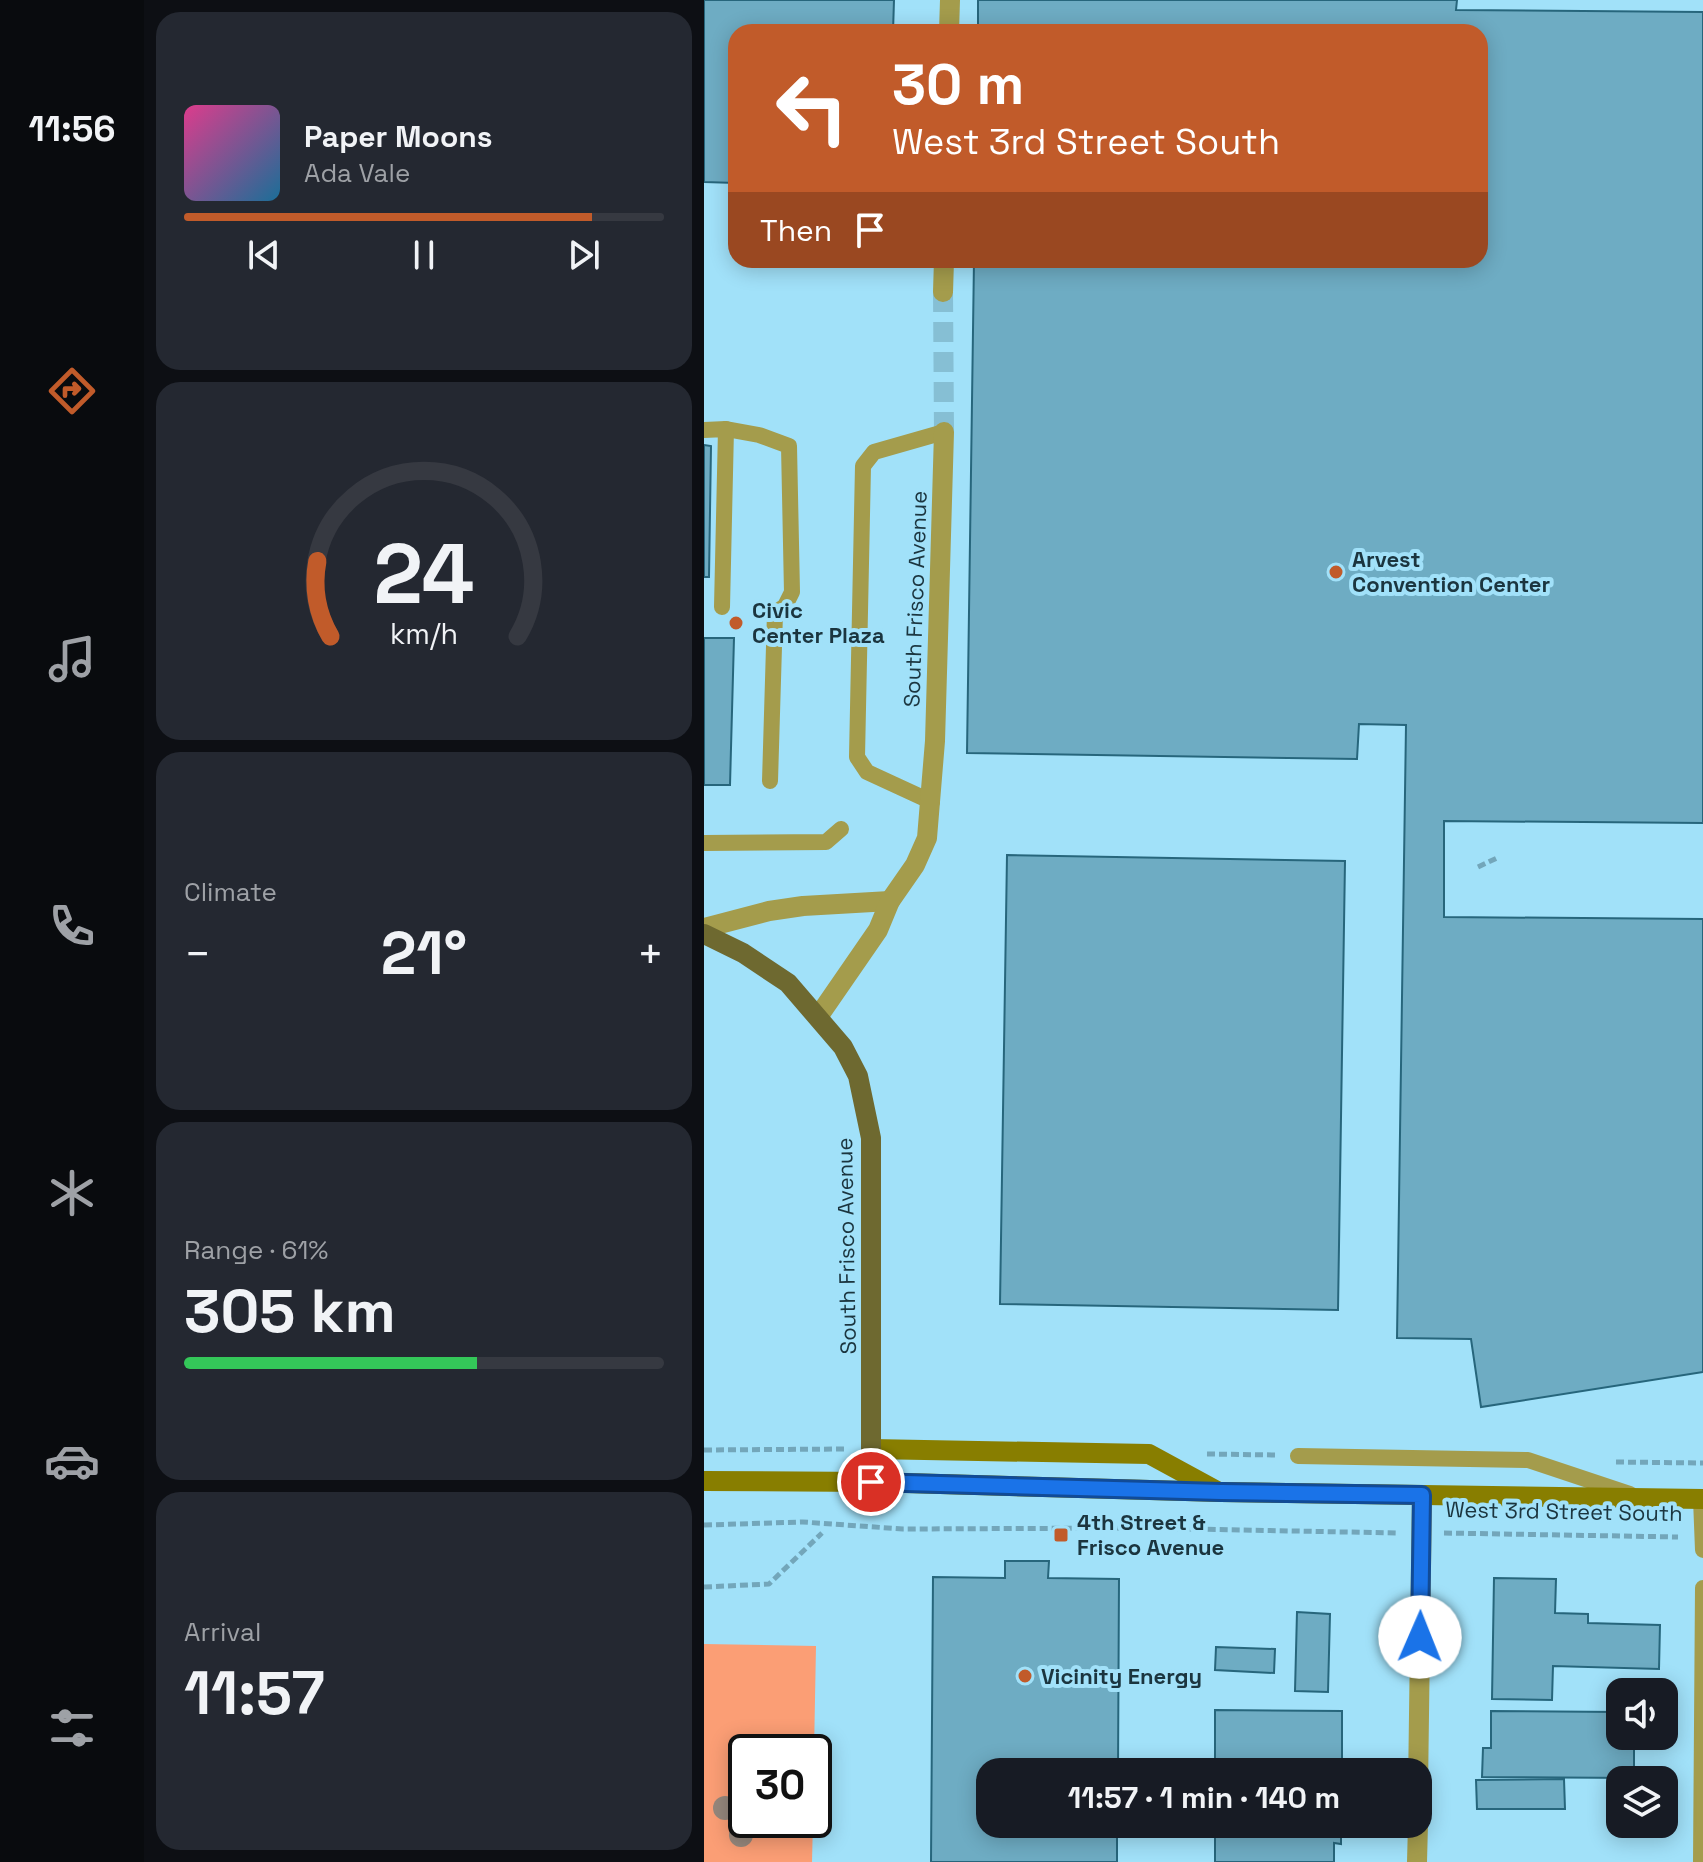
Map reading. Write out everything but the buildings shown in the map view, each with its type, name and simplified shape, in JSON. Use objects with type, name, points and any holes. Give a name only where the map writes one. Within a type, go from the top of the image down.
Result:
[{"type":"main road","points":[[704,931],[788,983],[818,1017]]},
{"type":"main road","name":"South Frisco Avenue","points":[[818,1017],[843,1047],[858,1076],[871,1138],[871,1482]]},
{"type":"main road","points":[[871,1449],[1149,1454],[1221,1492]]},
{"type":"main road","name":"West 3rd Street South","points":[[704,1481],[1702,1499]]},
{"type":"street","points":[[949,24],[950,0]]},
{"type":"street","points":[[943,292],[944,268]]},
{"type":"street","name":"South Frisco Avenue","points":[[818,1017],[878,930],[890,901],[915,865],[927,838],[935,741],[944,432]]},
{"type":"street","points":[[704,931],[769,911],[890,901]]},
{"type":"street","points":[[1418,1758],[1422,1495]]},
{"type":"street","points":[[1417,1862],[1418,1838]]},
{"type":"lane","points":[[704,430],[726,429],[759,435],[789,446],[792,592],[785,606],[775,613],[770,781]]},
{"type":"lane","points":[[722,607],[726,429]]},
{"type":"lane","points":[[932,802],[867,772],[857,757],[863,466],[874,452],[944,432]]},
{"type":"lane","points":[[704,843],[826,842],[841,829]]},
{"type":"lane","points":[[1298,1456],[1528,1460],[1642,1498]]},
{"type":"lane","points":[[1702,1499],[1703,1550]]},
{"type":"lane","points":[[1701,1862],[1703,1588]]},
{"type":"path","points":[[1478,867],[1499,857]]},
{"type":"path","points":[[704,1450],[871,1449]]},
{"type":"path","points":[[1149,1454],[1298,1456]]},
{"type":"path","name":"West 3rd Street South","points":[[704,1525],[803,1522],[903,1529],[1136,1528],[1702,1537]]},
{"type":"path","points":[[704,1587],[769,1584],[822,1533]]},
{"type":"shaded area","points":[[704,1644],[816,1646],[814,1734],[728,1734],[728,1838],[813,1838],[812,1862],[704,1862]]},
{"type":"tunnel","points":[[943,292],[944,432]]},
{"type":"place","name":"Arvest Convention Center","points":[[1336,572]]},
{"type":"place","name":"Civic Center Plaza","points":[[736,623]]},
{"type":"place","name":"4th Street & Frisco Avenue","points":[[1061,1535]]},
{"type":"place","name":"Vicinity Energy","points":[[1025,1676]]},
{"type":"route","points":[[871,1482],[1422,1495],[1420,1637]]}]
